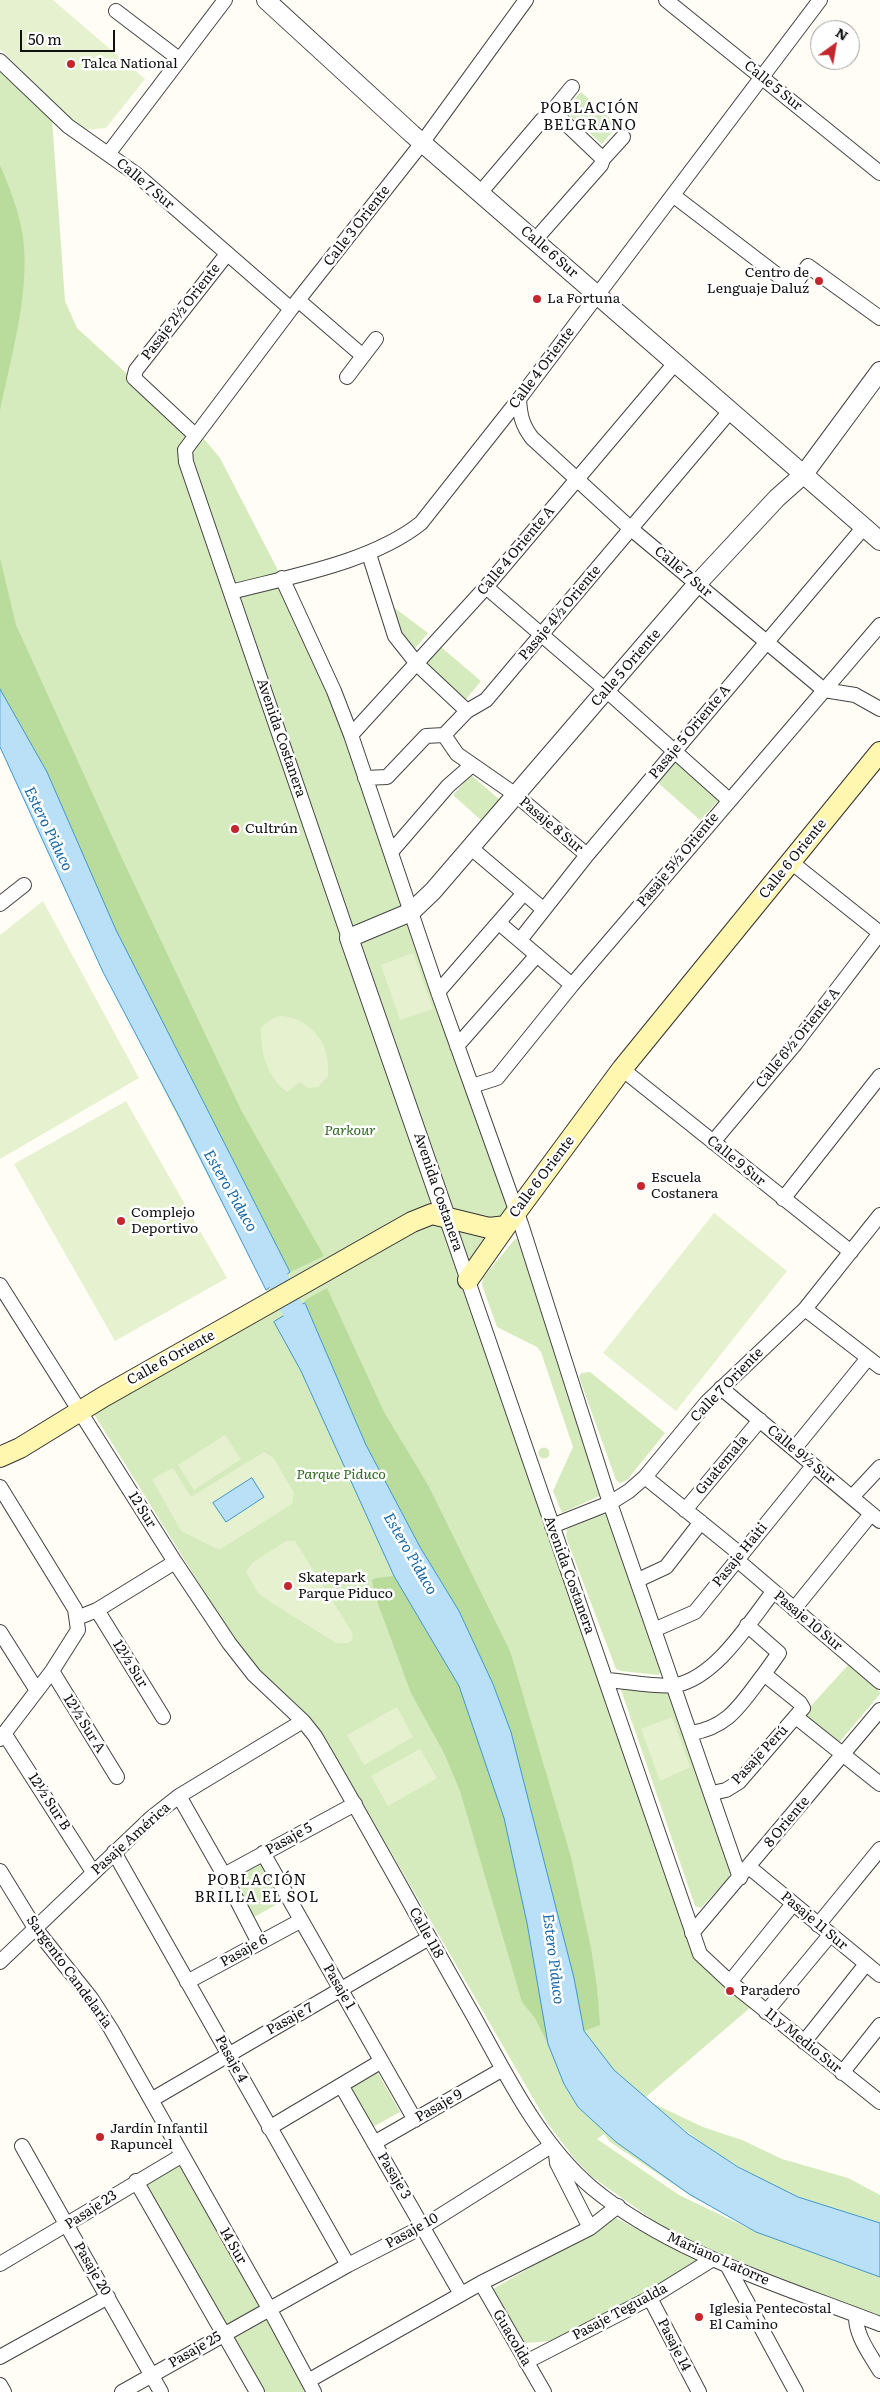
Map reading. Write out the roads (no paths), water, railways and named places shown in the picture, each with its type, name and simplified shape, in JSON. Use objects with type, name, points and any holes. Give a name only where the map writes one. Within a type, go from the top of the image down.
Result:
[{"type":"main road","name":"Calle 6 Oriente","points":[[0,1458],[412,1222],[432,1214],[489,1228],[511,1219],[622,1069],[880,752]]},
{"type":"main road","points":[[468,1280],[511,1219]]},
{"type":"street","points":[[108,154],[225,0]]},
{"type":"street","name":"Calle 6 Sur","points":[[266,0],[422,143],[880,541]]},
{"type":"street","name":"Calle 3 Oriente","points":[[185,450],[294,304],[422,143],[526,0]]},
{"type":"street","name":"Calle 5 Sur","points":[[666,0],[880,173]]},
{"type":"street","name":"Calle 4 Oriente","points":[[231,592],[369,554],[408,533],[422,523],[674,196],[820,0]]},
{"type":"street","points":[[116,11],[179,59]]},
{"type":"street","name":"Calle 7 Sur","points":[[0,61],[68,126],[136,174],[227,254],[363,356]]},
{"type":"street","points":[[480,193],[542,120],[550,115],[572,87]]},
{"type":"street","points":[[550,115],[560,118],[603,159]]},
{"type":"street","points":[[535,240],[623,137]]},
{"type":"street","points":[[674,196],[793,287],[808,266],[880,318]]},
{"type":"street","name":"Pasaje 2½ Oriente","points":[[195,435],[134,378],[136,370],[227,254]]},
{"type":"street","points":[[347,377],[376,339]]},
{"type":"street","name":"Calle 4 Oriente A","points":[[351,735],[418,665],[486,587],[676,362]]},
{"type":"street","name":"Calle 5 Oriente","points":[[349,938],[411,912],[433,891],[698,584],[777,498],[804,474],[880,371]]},
{"type":"street","name":"Calle 7 Sur","points":[[519,399],[520,415],[525,429],[540,447],[630,528],[824,690]]},
{"type":"street","name":"Pasaje 4½ Oriente","points":[[444,735],[467,711],[486,700],[542,636],[730,410]]},
{"type":"street","name":"Avenida Costanera","points":[[185,450],[186,462],[552,1526],[607,1680],[692,1933]]},
{"type":"street","name":"Pasaje 5 Oriente A","points":[[520,940],[542,909],[864,527]]},
{"type":"street","points":[[369,554],[395,636],[418,665],[467,711]]},
{"type":"street","points":[[282,578],[334,691],[351,735],[438,992],[472,1086],[511,1219],[656,1629],[712,1794],[745,1873]]},
{"type":"street","points":[[486,587],[607,691],[729,800]]},
{"type":"street","name":"Pasaje 5½ Oriente","points":[[472,1086],[497,1078],[572,985],[880,625]]},
{"type":"street","points":[[824,690],[855,695],[880,709]]},
{"type":"street","points":[[365,778],[387,777],[426,736],[444,735]]},
{"type":"street","name":"Pasaje 8 Sur","points":[[444,735],[457,754],[516,795],[587,855]]},
{"type":"street","points":[[391,852],[448,786],[472,766]]},
{"type":"street","points":[[471,848],[542,909]]},
{"type":"street","points":[[791,862],[880,933]]},
{"type":"street","points":[[0,904],[24,885]]},
{"type":"street","points":[[438,992],[524,893]]},
{"type":"street","points":[[499,923],[572,985]]},
{"type":"street","name":"Calle 6½ Oriente A","points":[[713,1142],[796,1043],[880,933]]},
{"type":"street","points":[[457,1046],[537,955]]},
{"type":"street","name":"Calle 9 Sur","points":[[622,1069],[850,1252]]},
{"type":"street","points":[[783,1199],[880,1076]]},
{"type":"street","name":"Calle 7 Oriente","points":[[552,1526],[610,1503],[629,1491],[645,1477],[707,1402],[805,1309],[880,1215]]},
{"type":"street","name":"12 Sur","points":[[0,1284],[175,1562],[229,1643],[254,1675],[303,1721]]},
{"type":"street","points":[[805,1309],[880,1367]]},
{"type":"street","points":[[794,1449],[868,1358]]},
{"type":"street","name":"Calle 9½ Sur","points":[[721,1388],[875,1518]]},
{"type":"street","name":"Guatemala","points":[[685,1510],[760,1420]]},
{"type":"street","name":"Pasaje Haiti","points":[[656,1629],[695,1612],[813,1466]]},
{"type":"street","points":[[852,1497],[880,1467]]},
{"type":"street","name":"Pasaje 10 Sur","points":[[645,1477],[701,1522],[773,1592],[876,1678]]},
{"type":"street","points":[[2,1498],[68,1597],[77,1618],[78,1630],[52,1670],[2,1736]]},
{"type":"street","points":[[794,1609],[875,1518]]},
{"type":"street","points":[[638,1580],[666,1567],[701,1522]]},
{"type":"street","points":[[77,1618],[97,1610],[175,1562]]},
{"type":"street","points":[[607,1680],[674,1686],[700,1676],[723,1654],[773,1592]]},
{"type":"street","name":"12½ Sur","points":[[97,1610],[163,1717]]},
{"type":"street","points":[[691,1733],[714,1728],[725,1721],[779,1653],[747,1625]]},
{"type":"street","points":[[0,1632],[36,1689]]},
{"type":"street","points":[[876,1678],[880,1662]]},
{"type":"street","name":"12½ Sur A","points":[[52,1670],[117,1777]]},
{"type":"street","points":[[764,1674],[800,1703],[799,1712],[843,1755],[880,1784]]},
{"type":"street","name":"8 Oriente","points":[[692,1933],[745,1873],[880,1710]]},
{"type":"street","name":"Pasaje Perú","points":[[712,1794],[726,1790],[739,1782],[799,1712]]},
{"type":"street","name":"Pasaje América","points":[[0,1962],[151,1818],[179,1796],[303,1721]]},
{"type":"street","name":"Calle 118","points":[[303,1721],[315,1736],[355,1804],[428,1938],[503,2069],[554,2149],[556,2163],[590,2228]]},
{"type":"street","name":"12½ Sur B","points":[[2,1736],[93,1872]]},
{"type":"street","points":[[179,1796],[224,1875],[259,1943]]},
{"type":"street","name":"Pasaje 5","points":[[224,1875],[355,1804]]},
{"type":"street","points":[[818,1925],[880,1849]]},
{"type":"street","name":"Pasaje 4","points":[[114,1852],[348,2265]]},
{"type":"street","name":"Pasaje 1","points":[[264,1853],[300,1920],[342,1990],[380,2062],[415,2120]]},
{"type":"street","name":"Sargento Candelaria","points":[[0,1871],[35,1928],[111,2028],[151,2100]]},
{"type":"street","name":"Pasaje 11 Sur","points":[[745,1873],[793,1904],[879,1973]]},
{"type":"street","points":[[730,1982],[793,1904]]},
{"type":"street","name":"Pasaje 6","points":[[188,1982],[300,1920]]},
{"type":"street","name":"11 y Medio Sur","points":[[692,1933],[700,1954],[730,1982],[880,2102]]},
{"type":"street","points":[[766,2012],[830,1935]]},
{"type":"street","name":"Pasaje 7","points":[[151,2100],[428,1938]]},
{"type":"street","points":[[804,2042],[866,1964]]},
{"type":"street","points":[[842,2073],[880,2025]]},
{"type":"street","points":[[269,2128],[380,2062]]},
{"type":"street","name":"Pasaje 9","points":[[374,2143],[503,2069]]},
{"type":"street","name":"Pasaje 3","points":[[342,2085],[461,2294]]},
{"type":"street","name":"14 Sur","points":[[151,2100],[181,2156],[270,2310],[311,2387]]},
{"type":"street","name":"Pasaje 20","points":[[22,2146],[161,2392]]},
{"type":"street","name":"Mariano Latorre","points":[[554,2149],[586,2182],[618,2206],[665,2236],[727,2265],[880,2324]]},
{"type":"street","name":"Pasaje 10","points":[[270,2310],[348,2265],[424,2226],[554,2149]]},
{"type":"street","name":"Pasaje 23","points":[[0,2264],[67,2226],[136,2181],[181,2156]]},
{"type":"street","points":[[136,2181],[257,2392]]},
{"type":"street","points":[[311,2387],[461,2294],[590,2228],[618,2206]]},
{"type":"street","name":"Pasaje Tegualda","points":[[526,2362],[650,2298],[713,2259]]},
{"type":"street","points":[[727,2265],[796,2392]]},
{"type":"street","name":"Guacolda","points":[[481,2283],[544,2392]]},
{"type":"street","points":[[0,2357],[108,2297]]},
{"type":"street","name":"Pasaje 14","points":[[650,2298],[693,2390]]},
{"type":"street","name":"Pasaje 25","points":[[122,2392],[223,2334],[270,2310]]},
{"type":"street","points":[[856,2315],[856,2324],[861,2338],[880,2371]]},
{"type":"street","points":[[0,2385],[4,2392]]},
{"type":"water","points":[[0,689],[47,772],[116,930],[290,1272],[266,1290],[181,1120],[103,972],[0,747]]},
{"type":"water","points":[[305,1303],[366,1445],[420,1547],[459,1611],[493,1684],[511,1732],[574,1978],[584,2031],[614,2070],[688,2134],[738,2167],[798,2197],[880,2223],[880,2277],[756,2232],[689,2194],[616,2142],[578,2107],[564,2084],[548,2044],[527,1923],[504,1818],[459,1686],[394,1576],[301,1371],[274,1322]]},
{"type":"water","points":[[252,1478],[264,1497],[226,1522],[213,1503]]},
{"type":"waterway","name":"Estero Piduco","points":[[265,1253],[307,1339]]},
{"type":"place","name":"Talca National","points":[[71,64]]},
{"type":"place","name":"Centro de Lenguaje Daluz","points":[[819,281]]},
{"type":"place","name":"La Fortuna","points":[[537,299]]},
{"type":"place","name":"Cultrún","points":[[235,829]]},
{"type":"place","name":"Escuela Costanera","points":[[641,1186]]},
{"type":"place","name":"Complejo Deportivo","points":[[121,1221]]},
{"type":"place","name":"Skatepark Parque Piduco","points":[[288,1586]]},
{"type":"place","name":"Paradero","points":[[730,1991]]},
{"type":"place","name":"Jardín Infantil Rapuncel","points":[[100,2137]]},
{"type":"place","name":"Iglesia Pentecostal El Camino","points":[[699,2317]]},
{"type":"district","name":"POBLACIÓN BELGRANO","points":[[590,118]]},
{"type":"district","name":"POBLACIÓN BRILLA EL SOL","points":[[257,1890]]},
{"type":"park label","name":"Parkour","points":[[350,1131]]},
{"type":"park label","name":"Parque Piduco","points":[[341,1475]]}]
